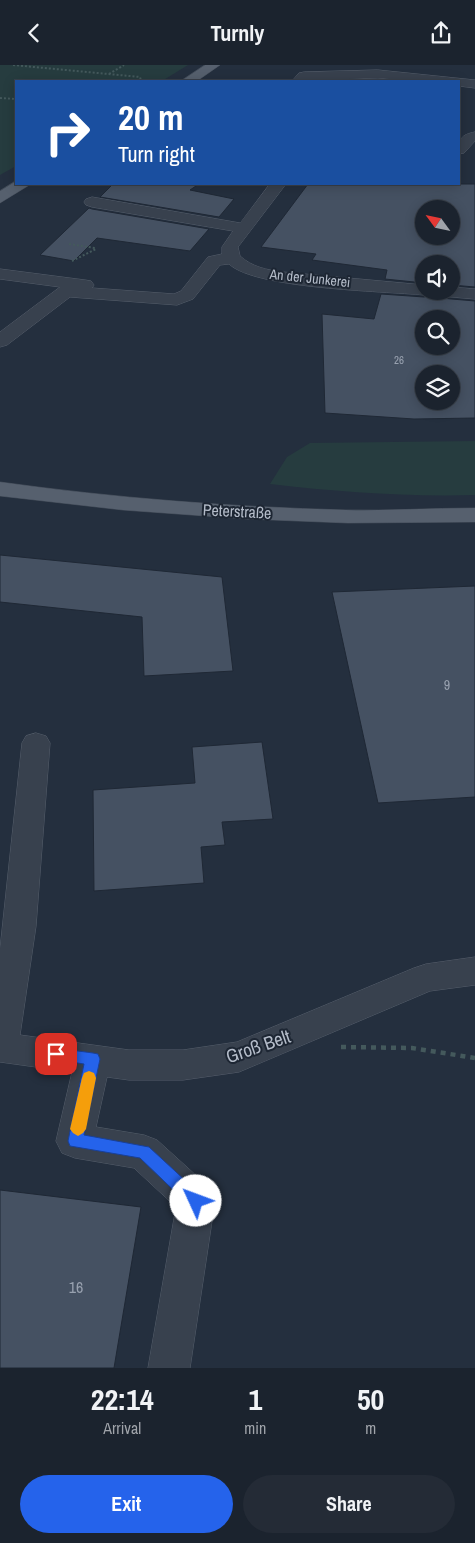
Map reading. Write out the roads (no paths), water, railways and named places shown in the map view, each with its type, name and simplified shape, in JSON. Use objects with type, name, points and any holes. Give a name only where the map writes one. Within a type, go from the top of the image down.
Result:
[{"type":"main road","points":[[190,80],[214,65]]},
{"type":"main road","points":[[0,198],[21,185]]},
{"type":"main road","name":"Peterstraße","points":[[0,489],[181,508],[230,511],[332,516],[475,515]]},
{"type":"street","points":[[300,80],[304,76],[354,73],[439,80]]},
{"type":"street","points":[[460,82],[475,83]]},
{"type":"street","points":[[460,149],[468,138],[475,136]]},
{"type":"street","points":[[460,150],[475,152]]},
{"type":"street","points":[[0,341],[66,291],[167,301],[183,298],[214,261],[232,258],[229,253],[230,247],[277,185]]},
{"type":"street","points":[[92,202],[243,228]]},
{"type":"street","name":"An der Junkerei","points":[[232,258],[252,271],[277,276],[415,289]]},
{"type":"street","points":[[0,274],[174,294],[192,288]]},
{"type":"street","points":[[0,281],[25,282],[42,280]]},
{"type":"street","points":[[460,293],[475,295]]},
{"type":"street","name":"Groß Belt","points":[[36,743],[20,927],[0,1047],[129,1065],[183,1065],[239,1057],[426,978],[475,971]]},
{"type":"street","points":[[93,1059],[75,1141],[144,1152],[196,1201],[169,1368]]}]
